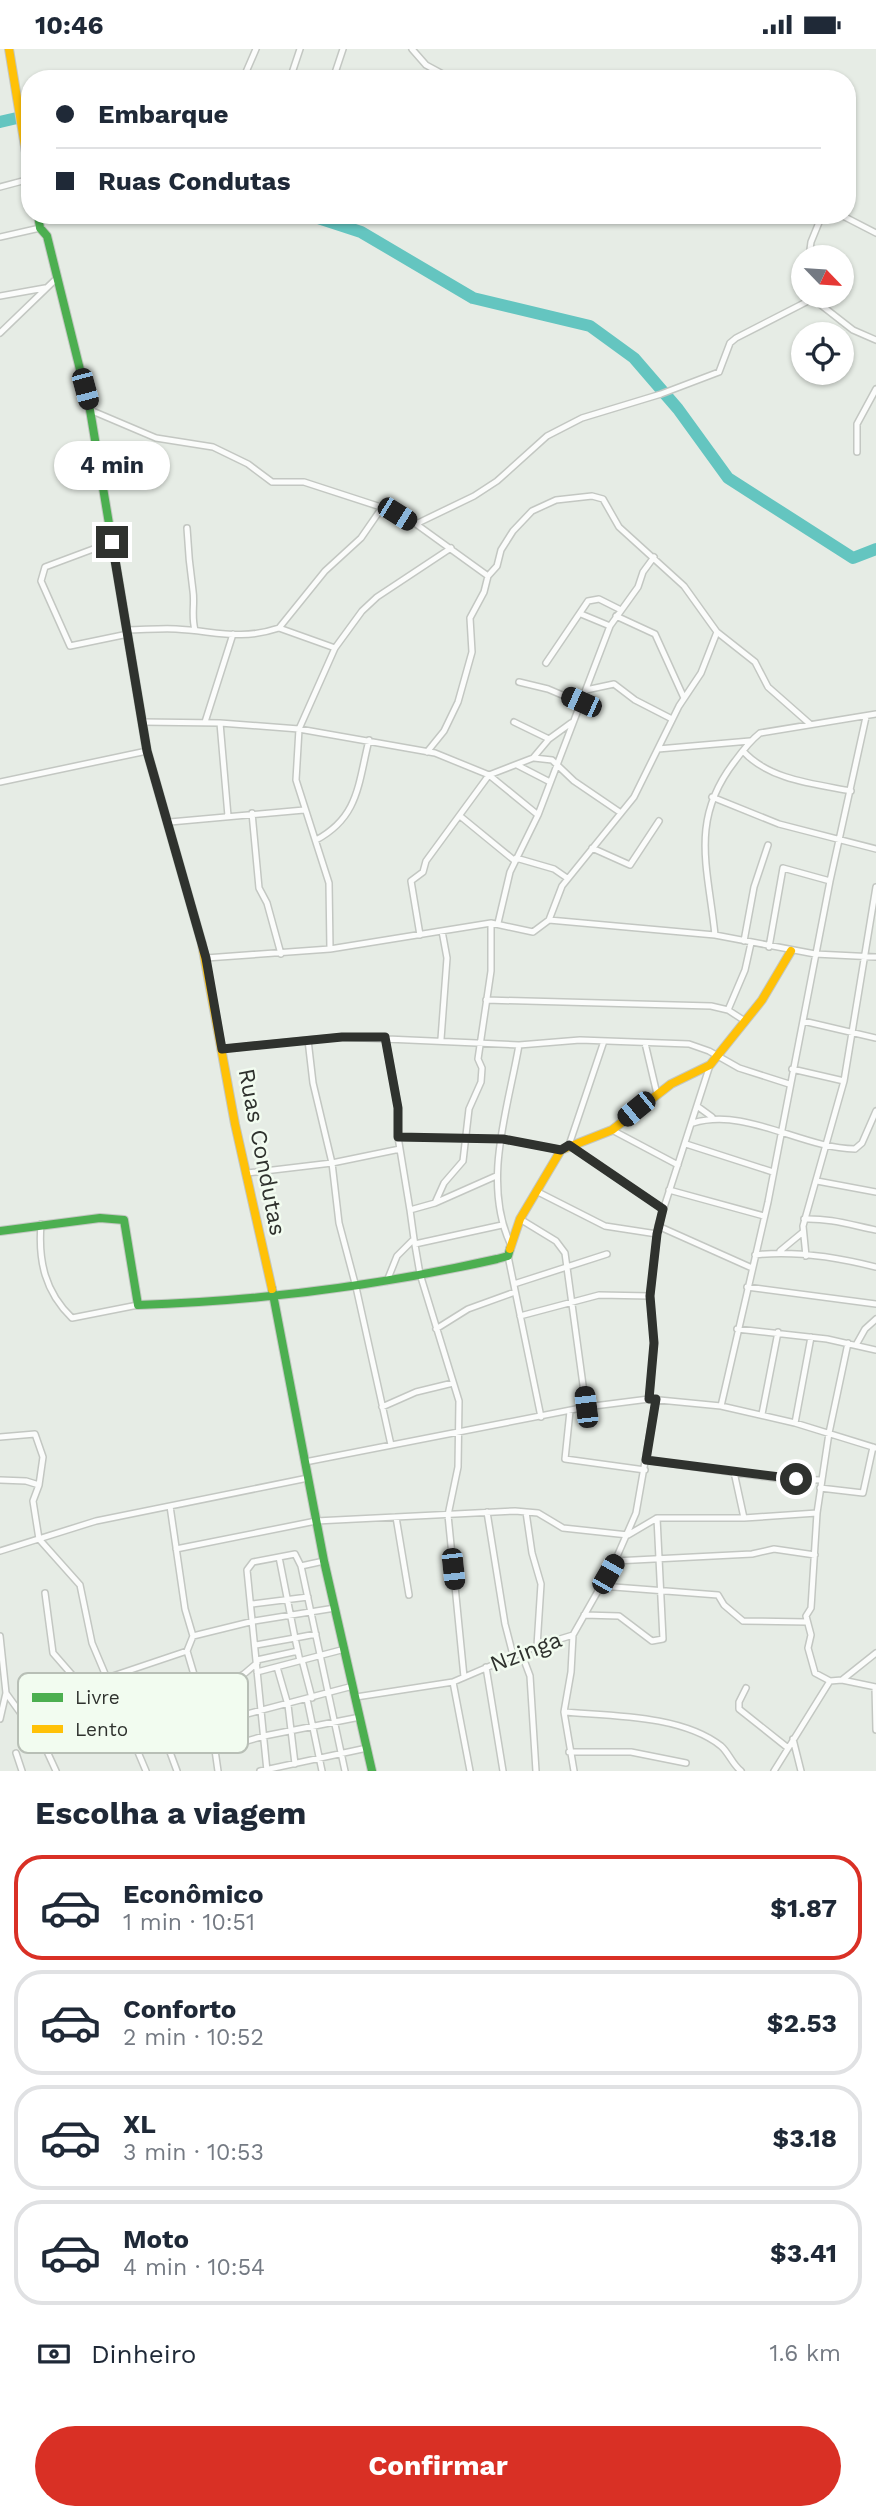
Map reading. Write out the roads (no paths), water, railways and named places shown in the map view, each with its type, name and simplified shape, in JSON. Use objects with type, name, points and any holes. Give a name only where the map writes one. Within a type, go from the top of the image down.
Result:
[{"type":"street","points":[[9,49],[21,123]]},
{"type":"street","points":[[247,70],[256,49]]},
{"type":"street","points":[[293,70],[300,49]]},
{"type":"street","points":[[335,70],[343,49]]},
{"type":"street","points":[[412,49],[426,65],[436,70]]},
{"type":"street","points":[[0,187],[21,181]]},
{"type":"street","points":[[856,223],[876,233]]},
{"type":"street","name":"Ruas Condutas","points":[[40,224],[47,236],[90,410],[147,751],[170,822],[206,958],[324,1562],[372,1771]]},
{"type":"street","points":[[811,245],[818,224]]},
{"type":"street","points":[[0,237],[40,227]]},
{"type":"street","points":[[0,333],[57,278]]},
{"type":"street","points":[[0,296],[45,288]]},
{"type":"street","points":[[416,524],[474,496],[497,481],[547,436],[582,418],[661,394],[719,372],[730,343],[792,308]]},
{"type":"street","points":[[826,308],[853,330],[876,340]]},
{"type":"street","points":[[857,452],[857,424],[876,389]]},
{"type":"street","points":[[90,410],[156,438],[213,447],[248,464],[272,482],[304,482],[390,510],[416,524],[488,576]]},
{"type":"street","points":[[428,752],[444,731],[458,702],[472,652],[470,618],[484,592],[488,576],[497,566],[506,540],[526,516],[564,499],[592,496],[603,499],[619,527],[684,586],[717,632],[755,662],[768,687],[810,724]]},
{"type":"street","points":[[112,542],[45,567],[41,581],[69,646],[127,632],[195,630],[258,635],[279,628],[317,581],[361,538],[381,509]]},
{"type":"street","points":[[187,528],[188,571],[193,593],[191,613],[195,630]]},
{"type":"street","points":[[330,949],[329,883],[296,780],[299,729],[335,648],[348,628],[376,597],[451,548]]},
{"type":"street","points":[[498,923],[504,892],[515,859],[538,815],[610,626],[638,587],[643,572],[654,557]]},
{"type":"street","points":[[546,663],[589,601],[595,598],[621,610]]},
{"type":"street","points":[[580,614],[610,626]]},
{"type":"street","points":[[616,616],[655,634],[684,698]]},
{"type":"street","points":[[279,628],[335,648]]},
{"type":"street","points":[[549,921],[556,896],[567,879],[634,797],[672,719],[701,673],[717,632]]},
{"type":"street","points":[[205,722],[233,634]]},
{"type":"street","points":[[519,682],[548,688],[581,702]]},
{"type":"street","points":[[585,691],[614,684],[635,700],[672,719]]},
{"type":"street","points":[[715,935],[705,827],[712,797],[750,741],[767,731],[876,714]]},
{"type":"street","points":[[721,1406],[764,1216],[815,954],[866,717]]},
{"type":"street","points":[[142,722],[205,722],[299,729],[428,752],[459,761],[489,775],[538,815]]},
{"type":"street","points":[[514,722],[549,739]]},
{"type":"street","points":[[420,935],[411,881],[423,872],[426,861],[489,775],[533,758],[549,739],[572,722]]},
{"type":"street","points":[[220,723],[228,816]]},
{"type":"street","points":[[316,840],[335,830],[350,810],[369,740]]},
{"type":"street","points":[[658,749],[750,741]]},
{"type":"street","points":[[0,782],[147,751]]},
{"type":"street","points":[[743,751],[756,763],[771,771],[851,791]]},
{"type":"street","points":[[533,758],[548,759],[558,765],[621,813]]},
{"type":"street","points":[[517,765],[551,782]]},
{"type":"street","points":[[555,772],[564,772]]},
{"type":"street","points":[[712,797],[779,824],[876,849]]},
{"type":"street","points":[[170,822],[304,810]]},
{"type":"street","points":[[252,813],[259,888],[267,903],[281,954]]},
{"type":"street","points":[[460,816],[515,859],[554,869],[567,879]]},
{"type":"street","points":[[592,848],[630,865],[659,821]]},
{"type":"street","points":[[729,1010],[745,971],[754,887],[768,845]]},
{"type":"street","points":[[769,947],[783,868],[830,881]]},
{"type":"street","points":[[806,1256],[804,1219],[844,1081],[873,923],[876,887]]},
{"type":"street","points":[[206,958],[330,949],[491,923],[533,932],[549,921],[715,935],[791,951],[876,957]]},
{"type":"street","points":[[435,1203],[444,1183],[462,1165],[469,1109],[481,1082],[482,1068],[478,1059],[491,971],[491,923]]},
{"type":"street","points":[[441,1039],[447,958],[442,931]]},
{"type":"street","points":[[565,1147],[612,1130],[657,1094],[691,1073],[710,1065],[745,1021],[791,951]]},
{"type":"street","points":[[486,1000],[711,1006],[729,1010],[745,1021]]},
{"type":"street","points":[[803,1021],[876,1038]]},
{"type":"street","points":[[385,1037],[398,1108],[398,1137],[420,1274],[459,1401],[458,1473],[447,1514],[464,1677]]},
{"type":"street","points":[[222,1049],[308,1040],[385,1037],[519,1045],[604,1041],[689,1044],[739,1068],[789,1084]]},
{"type":"street","points":[[308,1040],[313,1083],[332,1163],[339,1223],[391,1445]]},
{"type":"street","points":[[541,1417],[508,1256],[510,1243],[535,1190],[565,1147],[604,1041]]},
{"type":"street","points":[[645,1043],[657,1094]]},
{"type":"street","points":[[510,1243],[502,1225],[496,1176],[519,1045]]},
{"type":"street","name":"Nzinga","points":[[356,1697],[453,1682],[513,1655],[573,1635],[615,1562],[638,1506],[645,1470],[654,1343],[650,1296],[658,1226],[710,1065]]},
{"type":"street","points":[[792,1069],[844,1081]]},
{"type":"street","points":[[697,1106],[712,1117],[827,1146],[858,1148],[876,1111]]},
{"type":"street","points":[[693,1123],[712,1117]]},
{"type":"street","points":[[612,1130],[678,1165]]},
{"type":"street","points":[[398,1137],[503,1139],[565,1147],[663,1209]]},
{"type":"street","points":[[686,1145],[773,1173]]},
{"type":"street","points":[[247,1173],[332,1163],[400,1149]]},
{"type":"street","points":[[410,1210],[435,1203],[496,1176]]},
{"type":"street","points":[[817,1181],[876,1192]]},
{"type":"street","points":[[535,1190],[605,1226],[657,1234]]},
{"type":"street","points":[[669,1190],[764,1216]]},
{"type":"street","points":[[0,1231],[100,1218],[124,1220],[138,1305]]},
{"type":"street","points":[[804,1219],[827,1218],[838,1224],[876,1230]]},
{"type":"street","points":[[520,1219],[561,1245],[573,1302],[586,1407]]},
{"type":"street","points":[[41,1224],[39,1251],[45,1277],[60,1305],[72,1318],[138,1305],[222,1304],[274,1299],[387,1282],[508,1256]]},
{"type":"street","points":[[387,1282],[397,1256],[415,1242],[502,1225]]},
{"type":"street","points":[[658,1226],[752,1268]]},
{"type":"street","points":[[780,1251],[803,1232]]},
{"type":"street","points":[[755,1255],[780,1251],[839,1258],[876,1267]]},
{"type":"street","points":[[514,1284],[607,1254]]},
{"type":"street","points":[[747,1287],[876,1304]]},
{"type":"street","points":[[436,1329],[468,1309],[515,1292]]},
{"type":"street","points":[[520,1316],[604,1295],[650,1296]]},
{"type":"street","points":[[856,1345],[865,1329],[876,1319]]},
{"type":"street","points":[[737,1329],[778,1332],[876,1350]]},
{"type":"street","points":[[762,1414],[778,1332]]},
{"type":"street","points":[[794,1423],[811,1337]]},
{"type":"street","points":[[848,1343],[821,1480],[807,1622],[811,1635],[808,1648],[814,1671],[830,1681],[842,1680],[875,1687],[876,1730]]},
{"type":"street","points":[[382,1407],[416,1392],[453,1383]]},
{"type":"street","points":[[305,1462],[586,1407],[652,1399],[721,1406],[762,1414],[875,1447],[861,1493],[820,1488]]},
{"type":"street","points":[[570,1411],[565,1459],[645,1470]]},
{"type":"street","points":[[0,1437],[34,1434],[43,1457],[39,1485],[33,1501],[39,1539],[80,1585],[92,1643],[105,1673]]},
{"type":"street","points":[[646,1460],[781,1479],[821,1480]]},
{"type":"street","points":[[734,1472],[744,1518]]},
{"type":"street","points":[[868,1473],[876,1477]]},
{"type":"street","points":[[0,1551],[96,1521],[308,1478]]},
{"type":"street","points":[[0,1480],[26,1481],[39,1485]]},
{"type":"street","points":[[170,1506],[192,1636],[187,1651],[194,1673]]},
{"type":"street","points":[[487,1512],[505,1624],[513,1655]]},
{"type":"street","points":[[526,1512],[531,1553],[541,1584],[537,1646]]},
{"type":"street","points":[[176,1549],[316,1521],[526,1512],[538,1513],[563,1528],[628,1535],[657,1518],[744,1518],[817,1513]]},
{"type":"street","points":[[396,1517],[409,1595]]},
{"type":"street","points":[[584,1615],[614,1614],[652,1641],[660,1642],[663,1636],[657,1518]]},
{"type":"street","points":[[615,1562],[752,1554],[774,1549],[815,1555]]},
{"type":"street","points":[[345,1771],[341,1754],[334,1723],[320,1656],[309,1597],[297,1554],[248,1566],[265,1771],[303,1762],[341,1754],[367,1748]]},
{"type":"street","points":[[279,1557],[323,1771]]},
{"type":"street","points":[[301,1566],[324,1562]]},
{"type":"street","points":[[601,1586],[718,1595],[724,1605],[747,1622],[807,1622]]},
{"type":"street","points":[[45,1593],[52,1647],[57,1658],[70,1673]]},
{"type":"street","points":[[251,1604],[309,1597]]},
{"type":"street","points":[[192,1636],[254,1621],[335,1608]]},
{"type":"street","points":[[256,1645],[316,1634]]},
{"type":"street","points":[[573,1635],[571,1672],[564,1712],[574,1771]]},
{"type":"street","points":[[0,1636],[6,1693],[0,1719]]},
{"type":"street","points":[[257,1672],[345,1649]]},
{"type":"street","points":[[122,1673],[187,1651]]},
{"type":"street","points":[[245,1673],[257,1662],[298,1651]]},
{"type":"street","points":[[521,1652],[530,1676],[536,1771]]},
{"type":"street","points":[[842,1680],[876,1653]]},
{"type":"street","points":[[277,1667],[288,1705],[295,1764]]},
{"type":"street","points":[[486,1667],[503,1771]]},
{"type":"street","points":[[774,1771],[830,1681]]},
{"type":"street","points":[[453,1682],[470,1771]]},
{"type":"street","points":[[248,1714],[354,1686]]},
{"type":"street","points":[[746,1688],[739,1702],[740,1709],[788,1748]]},
{"type":"street","points":[[6,1693],[18,1710]]},
{"type":"street","points":[[564,1712],[638,1717],[674,1725],[720,1745],[741,1771]]},
{"type":"street","points":[[248,1741],[360,1717]]},
{"type":"street","points":[[793,1739],[801,1771]]},
{"type":"street","points":[[569,1752],[631,1752],[686,1763]]},
{"type":"street","points":[[16,1753],[22,1771]]},
{"type":"street","points":[[48,1753],[56,1771]]},
{"type":"street","points":[[138,1753],[146,1771]]},
{"type":"street","points":[[170,1753],[177,1771]]},
{"type":"street","points":[[215,1753],[218,1771]]},
{"type":"street","points":[[303,1762],[305,1771]]},
{"type":"waterway","points":[[0,122],[21,117]]},
{"type":"waterway","points":[[337,224],[361,232],[473,298],[590,326],[634,358],[678,409],[728,478],[853,558],[876,549]]}]
